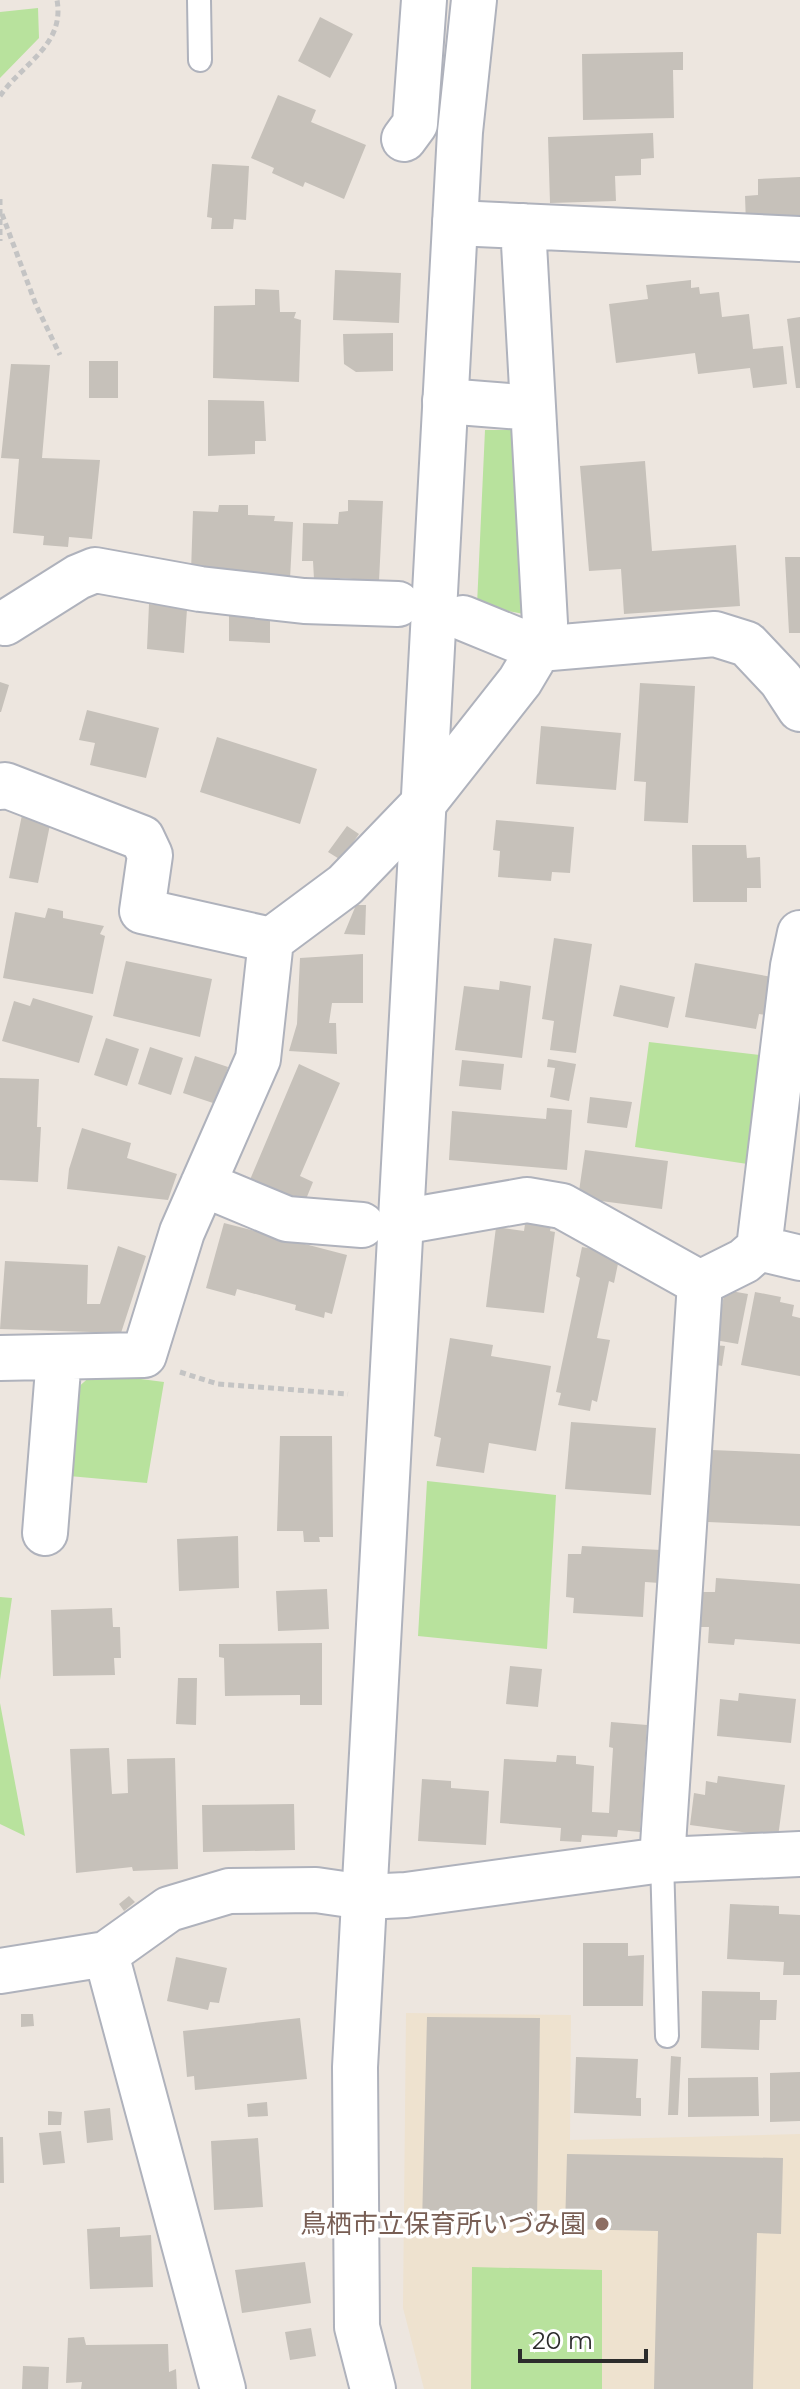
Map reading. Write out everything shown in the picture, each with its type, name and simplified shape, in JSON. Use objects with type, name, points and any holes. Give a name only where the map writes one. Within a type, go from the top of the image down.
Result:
[{"type":"street","points":[[404,139],[415,124],[424,0]]},
{"type":"street","points":[[373,2389],[357,2327],[355,2067],[364,1897],[382,1223],[424,803],[460,132],[474,0]]},
{"type":"street","points":[[455,223],[800,239]]},
{"type":"street","points":[[0,1358],[144,1355],[182,1232],[258,1059],[271,940],[345,885],[424,803],[520,681],[539,649],[545,623],[523,226]]},
{"type":"street","points":[[445,401],[533,408]]},
{"type":"street","points":[[5,623],[78,577],[95,570],[200,589],[289,599],[398,604]]},
{"type":"street","points":[[463,618],[539,649],[715,634],[747,644],[781,680],[800,709]]},
{"type":"street","points":[[0,787],[5,785],[142,838],[150,855],[142,911],[271,940]]},
{"type":"street","points":[[700,1283],[744,1261],[779,1253],[793,966],[800,933]]},
{"type":"street","points":[[203,1184],[287,1219],[382,1223],[527,1200],[562,1206],[700,1283]]},
{"type":"street","points":[[662,1860],[700,1283]]},
{"type":"street","points":[[45,1533],[59,1357]]},
{"type":"street","points":[[0,1971],[106,1954],[169,1909],[229,1891],[316,1890],[364,1897],[406,1895],[662,1860],[800,1854]]},
{"type":"street","points":[[106,1954],[223,2389]]},
{"type":"lane","points":[[199,0],[200,60]]},
{"type":"lane","points":[[662,1860],[667,2036]]},
{"type":"path","points":[[0,96],[55,34],[60,14],[57,0]]},
{"type":"path","points":[[0,199],[0,241]]},
{"type":"path","points":[[2,214],[36,305],[60,355]]},
{"type":"path","points":[[144,1355],[218,1384],[353,1395]]},
{"type":"shaded area","name":"鳥栖市立保育所いづみ園","points":[[406,2013],[571,2015],[570,2140],[800,2134],[800,2389],[424,2389],[403,2308]]},
{"type":"green space","points":[[38,8],[39,38],[0,78],[0,12]]},
{"type":"green space","points":[[485,430],[523,430],[529,615],[477,605]]},
{"type":"green space","points":[[649,1042],[768,1056],[754,1165],[635,1147]]},
{"type":"green space","points":[[94,1373],[164,1382],[147,1483],[69,1476],[74,1391]]},
{"type":"green space","points":[[427,1481],[556,1495],[547,1649],[418,1636]]},
{"type":"green space","points":[[0,1597],[12,1598],[0,1680]]},
{"type":"green space","points":[[0,1703],[25,1836],[0,1824]]},
{"type":"green space","points":[[472,2267],[602,2270],[602,2389],[471,2389]]},
{"type":"building","points":[[320,17],[353,34],[330,78],[298,61]]},
{"type":"building","points":[[683,52],[683,70],[673,70],[674,118],[583,120],[582,54]]},
{"type":"building","points":[[278,95],[316,110],[311,122],[366,145],[344,199],[305,182],[303,187],[272,173],[274,168],[251,158]]},
{"type":"building","points":[[653,133],[654,158],[641,159],[641,175],[615,176],[616,201],[550,203],[548,137]]},
{"type":"building","points":[[212,164],[249,166],[246,220],[234,219],[233,229],[211,229],[212,218],[207,217]]},
{"type":"building","points":[[800,177],[800,222],[746,224],[745,196],[758,195],[758,179]]},
{"type":"building","points":[[335,270],[401,273],[399,323],[333,320]]},
{"type":"building","points":[[691,280],[691,288],[699,287],[700,294],[719,292],[722,317],[749,314],[753,349],[783,346],[787,384],[753,388],[750,368],[698,374],[695,353],[616,363],[609,304],[648,299],[646,285]]},
{"type":"building","points":[[255,289],[279,290],[280,312],[296,312],[294,318],[301,320],[299,382],[213,378],[214,306],[255,305]]},
{"type":"building","points":[[800,317],[800,388],[796,388],[787,319]]},
{"type":"building","points":[[393,333],[393,371],[356,372],[344,364],[343,334]]},
{"type":"building","points":[[89,361],[118,361],[118,398],[89,398]]},
{"type":"building","points":[[11,364],[50,365],[42,458],[100,460],[92,539],[69,537],[68,547],[43,545],[44,536],[13,533],[19,459],[1,458]]},
{"type":"building","points":[[208,400],[264,401],[266,441],[255,441],[255,454],[208,456]]},
{"type":"building","points":[[645,461],[652,551],[736,545],[740,606],[624,614],[621,569],[589,571],[580,466]]},
{"type":"building","points":[[348,500],[383,501],[379,581],[340,578],[339,584],[299,583],[298,578],[314,579],[313,561],[302,561],[303,523],[338,524],[339,512],[348,511]]},
{"type":"building","points":[[219,505],[248,505],[248,515],[275,516],[274,521],[293,522],[290,579],[191,572],[193,511],[218,512]]},
{"type":"building","points":[[785,557],[800,557],[800,633],[789,633]]},
{"type":"building","points":[[149,604],[187,609],[184,653],[147,649]]},
{"type":"building","points":[[229,611],[270,614],[270,643],[229,641]]},
{"type":"building","points":[[0,682],[9,685],[1,712],[0,712]]},
{"type":"building","points":[[640,683],[695,686],[688,823],[644,821],[646,782],[634,781]]},
{"type":"building","points":[[87,710],[159,728],[146,778],[90,765],[95,743],[79,740]]},
{"type":"building","points":[[541,726],[621,733],[616,790],[536,784]]},
{"type":"building","points":[[217,737],[317,769],[300,824],[200,792]]},
{"type":"building","points":[[22,815],[51,820],[38,883],[9,878]]},
{"type":"building","points":[[496,820],[574,827],[570,873],[552,872],[551,881],[498,877],[500,851],[493,850]]},
{"type":"building","points":[[347,826],[359,834],[341,860],[328,852]]},
{"type":"building","points":[[692,845],[746,845],[747,858],[760,857],[761,888],[747,888],[747,902],[693,902]]},
{"type":"building","points":[[356,905],[366,905],[365,935],[344,934]]},
{"type":"building","points":[[48,908],[63,911],[63,918],[104,926],[100,934],[105,936],[93,994],[3,978],[15,912],[45,918]]},
{"type":"building","points":[[554,938],[592,944],[576,1053],[550,1050],[554,1021],[542,1019]]},
{"type":"building","points":[[363,954],[363,1003],[332,1003],[329,1023],[336,1023],[337,1054],[289,1051],[297,1024],[300,958]]},
{"type":"building","points":[[126,961],[212,979],[200,1037],[113,1016]]},
{"type":"building","points":[[695,963],[772,977],[766,1015],[759,1014],[756,1029],[685,1017]]},
{"type":"building","points":[[500,981],[531,986],[522,1058],[455,1050],[464,986],[499,990]]},
{"type":"building","points":[[620,985],[675,997],[668,1028],[613,1016]]},
{"type":"building","points":[[33,998],[93,1016],[79,1063],[2,1041],[14,1001],[30,1006]]},
{"type":"building","points":[[106,1038],[139,1049],[127,1086],[94,1075]]},
{"type":"building","points":[[150,1047],[183,1058],[171,1095],[138,1084]]},
{"type":"building","points":[[195,1056],[228,1067],[216,1104],[183,1093]]},
{"type":"building","points":[[548,1059],[576,1064],[569,1101],[550,1097],[555,1068],[547,1067]]},
{"type":"building","points":[[462,1060],[504,1064],[501,1090],[459,1086]]},
{"type":"building","points":[[299,1064],[340,1083],[300,1176],[313,1182],[304,1204],[249,1182]]},
{"type":"building","points":[[0,1078],[39,1079],[37,1127],[41,1127],[38,1182],[0,1180]]},
{"type":"building","points":[[590,1097],[632,1102],[627,1128],[587,1123]]},
{"type":"building","points":[[547,1108],[572,1110],[567,1170],[449,1160],[452,1111],[546,1119]]},
{"type":"building","points":[[82,1128],[131,1143],[127,1158],[177,1174],[168,1200],[67,1189],[69,1169]]},
{"type":"building","points":[[585,1150],[668,1161],[662,1209],[578,1198]]},
{"type":"building","points":[[526,1217],[552,1221],[550,1231],[555,1232],[544,1313],[486,1307],[496,1227],[524,1231]]},
{"type":"building","points":[[224,1223],[347,1255],[332,1314],[325,1312],[324,1318],[295,1310],[296,1305],[237,1289],[235,1296],[206,1288]]},
{"type":"building","points":[[118,1246],[146,1256],[121,1333],[0,1329],[5,1261],[88,1265],[87,1304],[100,1304]]},
{"type":"building","points":[[582,1247],[620,1254],[614,1283],[609,1281],[597,1338],[610,1340],[597,1402],[592,1400],[590,1411],[558,1405],[561,1393],[556,1392],[580,1278],[576,1276]]},
{"type":"building","points":[[725,1290],[748,1294],[738,1344],[715,1340]]},
{"type":"building","points":[[755,1292],[781,1297],[780,1302],[794,1305],[792,1316],[800,1318],[800,1376],[741,1365]]},
{"type":"building","points":[[450,1338],[493,1345],[491,1356],[551,1366],[536,1451],[489,1443],[484,1473],[436,1466],[441,1438],[434,1436]]},
{"type":"building","points":[[714,1345],[725,1346],[722,1366],[712,1364]]},
{"type":"building","points":[[571,1422],[656,1428],[651,1495],[565,1489]]},
{"type":"building","points":[[280,1436],[332,1436],[333,1537],[319,1537],[320,1542],[304,1542],[303,1531],[277,1531]]},
{"type":"building","points":[[712,1450],[800,1454],[800,1526],[708,1522]]},
{"type":"building","points":[[238,1536],[239,1588],[179,1591],[177,1539]]},
{"type":"building","points":[[582,1546],[661,1550],[660,1583],[645,1582],[643,1617],[573,1613],[574,1598],[566,1597],[568,1554],[581,1554]]},
{"type":"building","points":[[716,1578],[800,1584],[800,1644],[735,1639],[734,1645],[708,1643],[709,1627],[700,1627],[703,1592],[715,1592]]},
{"type":"building","points":[[327,1589],[329,1629],[278,1631],[276,1591]]},
{"type":"building","points":[[112,1608],[113,1627],[120,1627],[121,1658],[114,1658],[115,1675],[53,1676],[51,1610]]},
{"type":"building","points":[[322,1643],[322,1705],[300,1705],[300,1695],[225,1696],[224,1658],[219,1657],[219,1644]]},
{"type":"building","points":[[510,1666],[542,1669],[538,1707],[506,1704]]},
{"type":"building","points":[[178,1678],[197,1678],[196,1725],[176,1724]]},
{"type":"building","points":[[739,1693],[796,1699],[791,1743],[717,1736],[720,1699],[738,1701]]},
{"type":"building","points":[[611,1722],[647,1725],[640,1832],[618,1830],[617,1837],[582,1835],[581,1842],[560,1841],[561,1828],[500,1823],[504,1759],[556,1762],[557,1755],[576,1756],[576,1764],[594,1766],[592,1812],[609,1813],[613,1748],[609,1747]]},
{"type":"building","points":[[109,1748],[112,1794],[128,1793],[127,1759],[175,1758],[178,1869],[133,1871],[132,1867],[76,1873],[70,1749]]},
{"type":"building","points":[[718,1776],[785,1785],[778,1837],[690,1825],[694,1793],[705,1795],[706,1781],[717,1783]]},
{"type":"building","points":[[422,1779],[451,1781],[451,1788],[489,1791],[486,1845],[418,1841]]},
{"type":"building","points":[[294,1804],[295,1850],[203,1852],[202,1805]]},
{"type":"building","points":[[129,1896],[135,1902],[124,1911],[119,1904]]},
{"type":"building","points":[[730,1904],[779,1906],[779,1914],[800,1915],[800,1975],[783,1975],[784,1962],[727,1959]]},
{"type":"building","points":[[583,1943],[628,1943],[628,1956],[644,1955],[643,2006],[583,2006]]},
{"type":"building","points":[[176,1957],[227,1968],[219,2003],[210,2002],[208,2010],[167,2001]]},
{"type":"building","points":[[702,1991],[760,1992],[760,2000],[777,2000],[776,2020],[760,2020],[759,2050],[701,2048]]},
{"type":"building","points":[[21,2014],[33,2014],[34,2026],[21,2027]]},
{"type":"building","points":[[427,2017],[540,2018],[537,2222],[422,2225]]},
{"type":"building","points":[[300,2018],[307,2079],[195,2090],[194,2076],[187,2077],[183,2031]]},
{"type":"building","points":[[671,2056],[681,2057],[678,2115],[668,2115]]},
{"type":"building","points":[[576,2057],[638,2059],[636,2098],[641,2098],[641,2116],[574,2113]]},
{"type":"building","points":[[800,2072],[800,2121],[770,2122],[770,2073]]},
{"type":"building","points":[[758,2077],[759,2116],[688,2117],[688,2078]]},
{"type":"building","points":[[267,2102],[268,2116],[248,2117],[247,2104]]},
{"type":"building","points":[[110,2108],[113,2140],[87,2143],[84,2111]]},
{"type":"building","points":[[48,2111],[62,2112],[61,2125],[48,2125]]},
{"type":"building","points":[[61,2131],[65,2163],[43,2165],[39,2133]]},
{"type":"building","points":[[0,2137],[3,2137],[4,2183],[0,2183]]},
{"type":"building","points":[[258,2138],[263,2207],[214,2210],[211,2141]]},
{"type":"building","points":[[567,2154],[783,2158],[781,2234],[757,2233],[753,2389],[654,2389],[658,2231],[565,2229]]},
{"type":"building","points":[[120,2227],[120,2237],[151,2235],[153,2287],[90,2289],[87,2229]]},
{"type":"building","points":[[305,2262],[311,2303],[242,2313],[235,2270]]},
{"type":"building","points":[[311,2328],[316,2356],[290,2360],[285,2332]]},
{"type":"building","points":[[84,2337],[86,2345],[168,2344],[169,2372],[176,2369],[177,2389],[81,2389],[82,2382],[66,2383],[68,2338]]},
{"type":"building","points":[[23,2366],[49,2367],[48,2389],[22,2389]]},
{"type":"place","name":"鳥栖市立保育所いづみ園","points":[[602,2224]]}]
